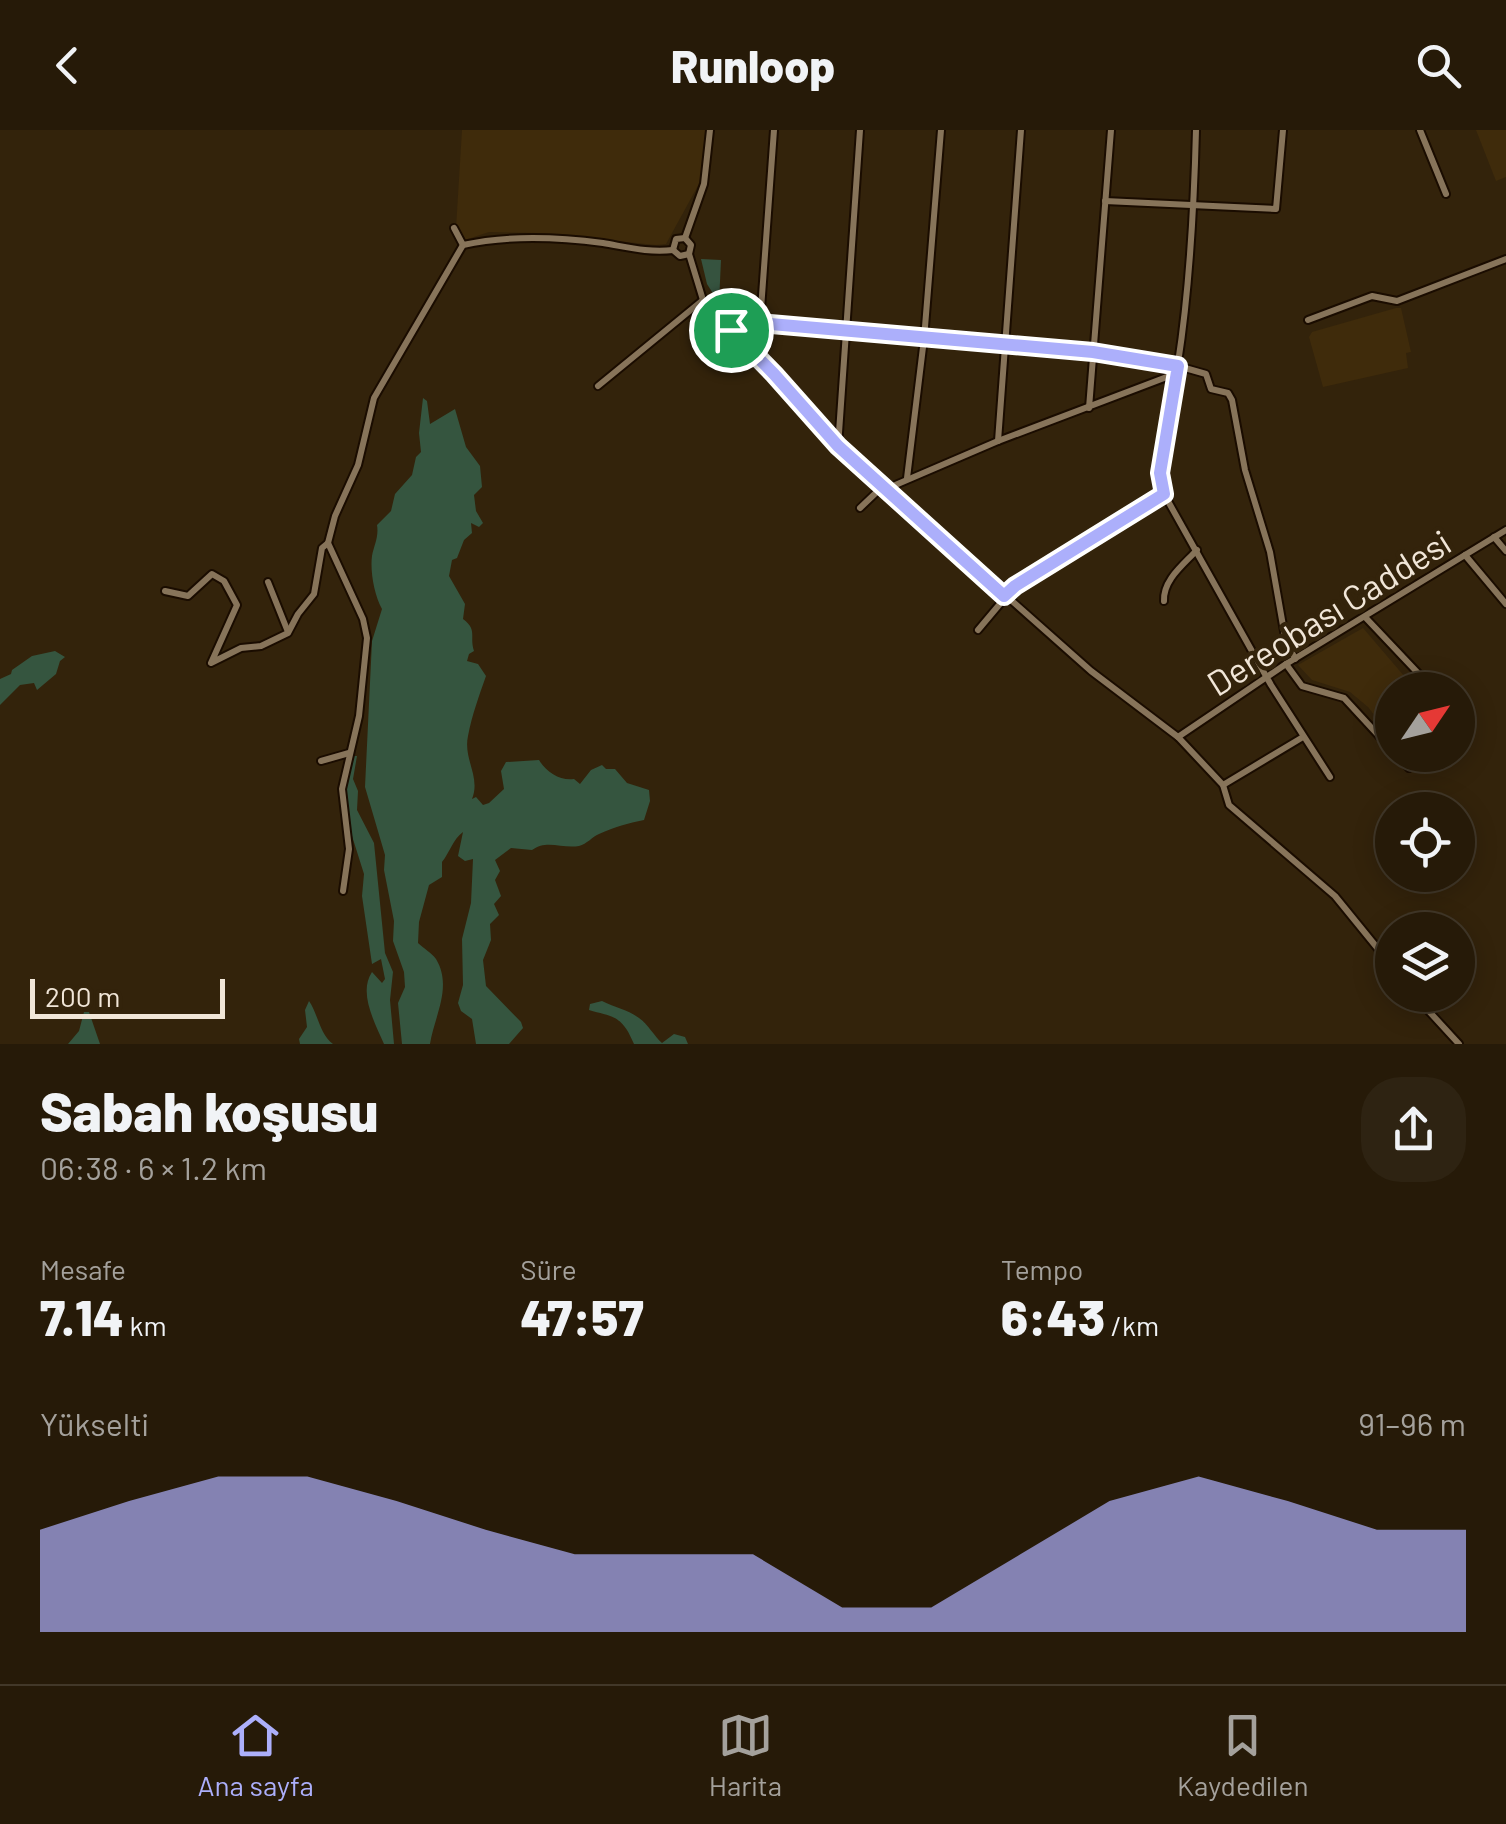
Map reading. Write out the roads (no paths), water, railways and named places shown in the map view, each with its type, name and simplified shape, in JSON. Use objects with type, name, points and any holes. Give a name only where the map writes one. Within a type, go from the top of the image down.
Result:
[{"type":"street","points":[[685,238],[704,184],[710,130]]},
{"type":"street","points":[[760,323],[774,130]]},
{"type":"street","points":[[838,446],[860,130]]},
{"type":"street","points":[[907,478],[924,339],[941,130]]},
{"type":"street","points":[[998,440],[1021,130]]},
{"type":"street","points":[[1088,408],[1112,130]]},
{"type":"street","points":[[1196,130],[1194,208],[1178,366],[1160,473],[1164,494],[1302,737],[1330,777]]},
{"type":"street","points":[[1106,201],[1276,209],[1284,130]]},
{"type":"street","points":[[1420,130],[1446,194]]},
{"type":"street","points":[[454,228],[463,245]]},
{"type":"street","points":[[164,591],[188,596],[212,574],[224,581],[237,605],[211,663],[241,648],[260,646],[288,633],[314,594],[322,548],[328,542],[358,465],[374,398],[463,245],[489,239],[537,238],[688,254]]},
{"type":"street","points":[[673,250],[676,239],[685,238]]},
{"type":"street","points":[[685,238],[692,245],[688,254],[703,300],[838,446],[1091,671],[1178,737],[1223,786],[1229,805],[1335,896],[1375,945]]},
{"type":"street","points":[[1308,320],[1372,296],[1397,301],[1506,259]]},
{"type":"street","points":[[598,386],[703,300]]},
{"type":"street","points":[[731,330],[760,323],[1093,352],[1206,374],[1211,389],[1228,393],[1232,400],[1246,470],[1270,552],[1285,637],[1295,659]]},
{"type":"street","points":[[860,508],[884,488],[998,440],[1172,375],[1178,366]]},
{"type":"street","points":[[978,630],[1015,586],[1164,494]]},
{"type":"street","name":"Dereobası Caddesi","points":[[1178,737],[1286,664],[1506,530]]},
{"type":"street","points":[[1494,537],[1506,551]]},
{"type":"street","points":[[328,542],[363,619],[366,638],[359,716],[342,789],[349,850],[343,891]]},
{"type":"street","points":[[1164,601],[1170,579],[1196,550]]},
{"type":"street","points":[[1465,555],[1506,604]]},
{"type":"street","points":[[268,582],[288,633]]},
{"type":"street","points":[[1365,617],[1417,672]]},
{"type":"street","points":[[1286,664],[1302,686],[1344,698],[1375,731]]},
{"type":"street","points":[[1223,786],[1302,737]]},
{"type":"street","points":[[321,761],[349,753]]},
{"type":"street","points":[[1430,1012],[1460,1044]]}]
